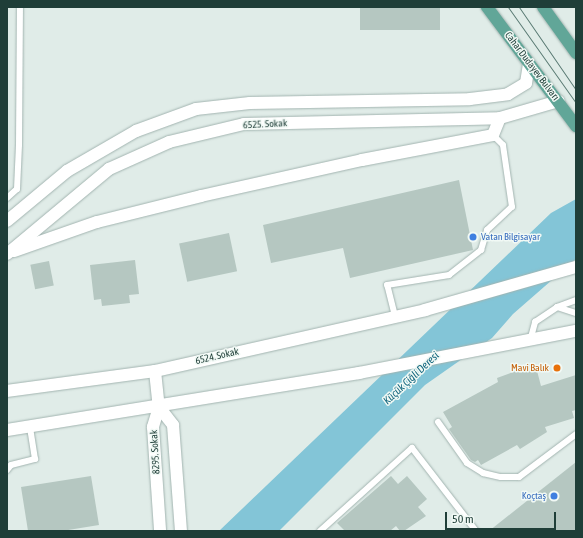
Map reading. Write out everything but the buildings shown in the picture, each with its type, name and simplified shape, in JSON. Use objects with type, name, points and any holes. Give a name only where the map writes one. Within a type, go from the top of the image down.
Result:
[{"type":"main road","name":"Cahar Dudayev Bulvarı","points":[[487,7],[559,101],[576,126]]},
{"type":"main road","points":[[543,7],[576,53]]},
{"type":"street","points":[[7,221],[67,171],[136,131],[196,109],[250,103],[470,99],[508,94],[526,83],[529,63]]},
{"type":"street","name":"6525. Sokak","points":[[8,253],[109,169],[169,142],[244,124],[500,118],[559,101]]},
{"type":"street","points":[[8,253],[97,222],[201,196],[362,160],[493,135],[500,118]]},
{"type":"street","name":"6524. Sokak","points":[[7,391],[155,371],[425,310],[576,267]]},
{"type":"street","points":[[7,430],[160,407],[359,373],[576,331]]},
{"type":"street","points":[[155,371],[160,407]]},
{"type":"street","name":"8295. Sokak","points":[[160,407],[153,427],[160,531]]},
{"type":"street","name":"8295. Sokak","points":[[160,407],[173,425],[181,531]]},
{"type":"lane","points":[[7,198],[17,189],[20,7]]},
{"type":"lane","points":[[395,316],[387,285],[449,275],[481,250],[487,230],[512,207],[503,145],[493,135]]},
{"type":"lane","points":[[530,340],[535,322],[557,307],[576,300]]},
{"type":"lane","points":[[557,307],[576,313]]},
{"type":"lane","points":[[438,422],[467,463],[483,473],[501,477],[519,477],[576,434]]},
{"type":"lane","points":[[7,470],[11,465],[35,459],[30,426]]},
{"type":"lane","points":[[320,531],[412,448],[476,531]]},
{"type":"water","name":"Küçük Çiğli Deresi","points":[[576,199],[576,259],[513,314],[492,338],[425,385],[279,531],[219,531],[551,213]]},
{"type":"tram line","points":[[508,7],[576,103]]},
{"type":"tram line","points":[[519,7],[576,90]]},
{"type":"place","name":"Vatan Bilgisayar","points":[[473,237]]},
{"type":"place","name":"Mavi Balık","points":[[557,368]]},
{"type":"place","name":"Koçtaş","points":[[554,496]]}]
